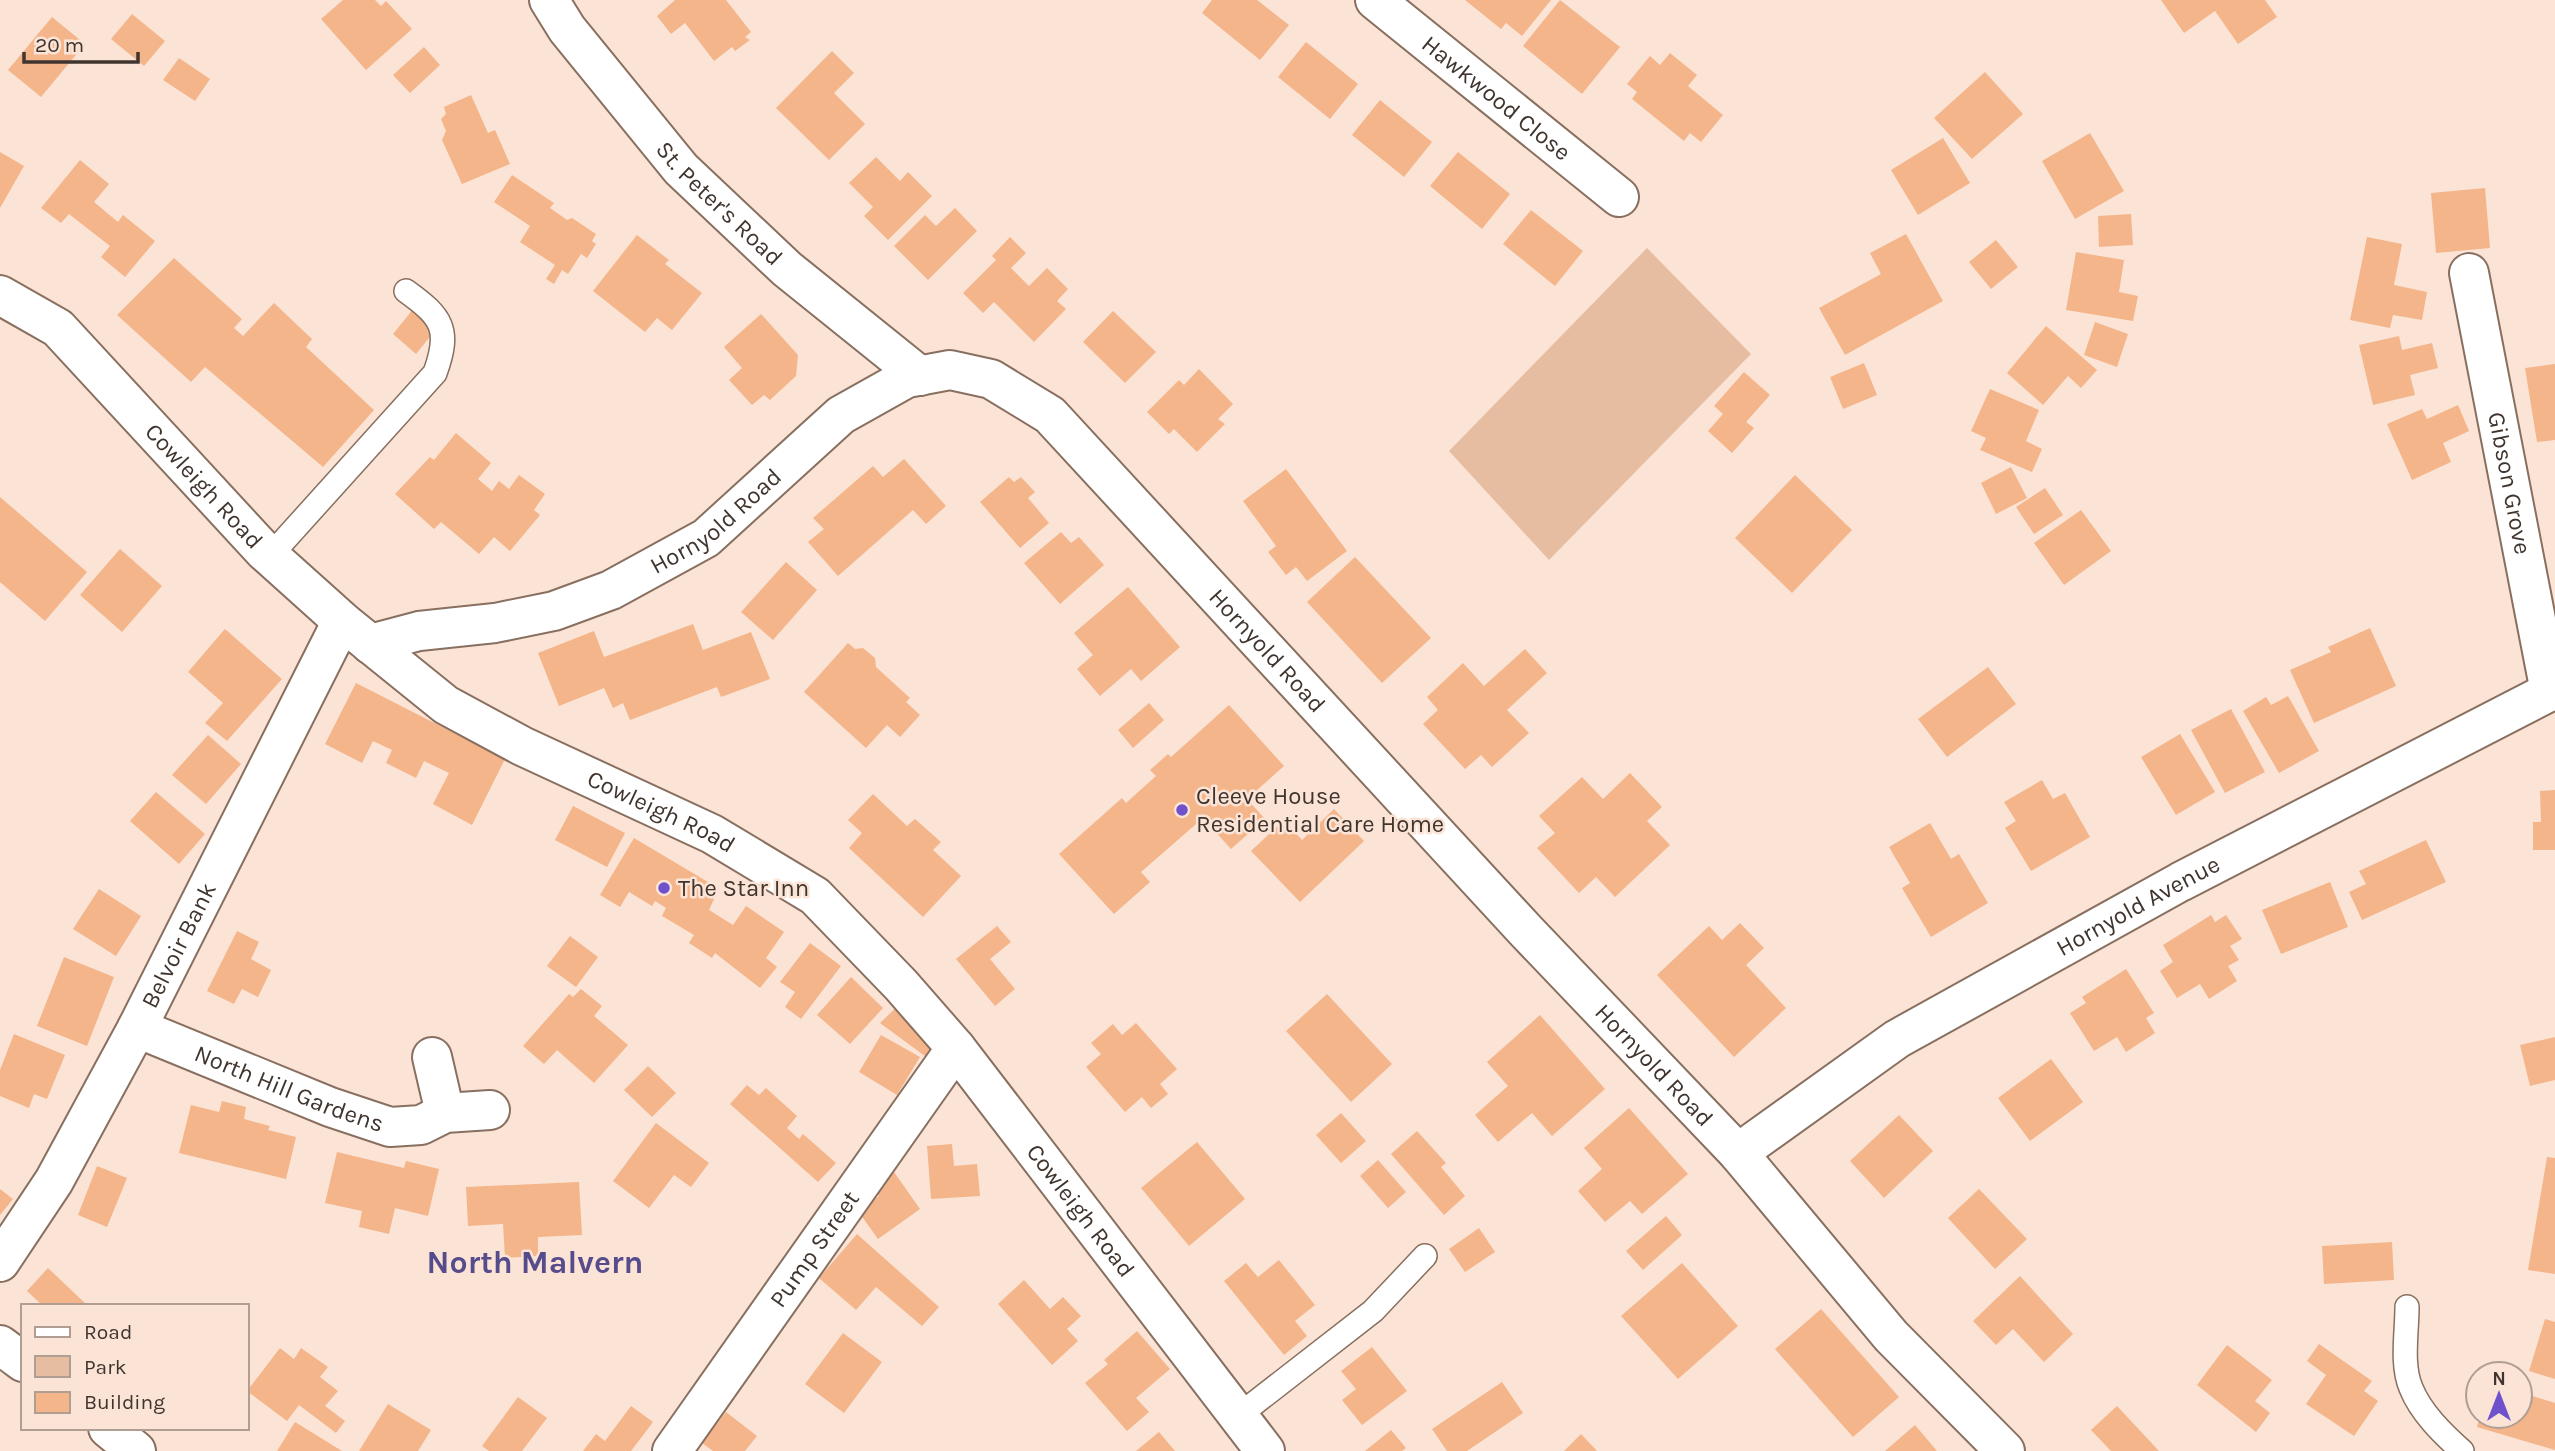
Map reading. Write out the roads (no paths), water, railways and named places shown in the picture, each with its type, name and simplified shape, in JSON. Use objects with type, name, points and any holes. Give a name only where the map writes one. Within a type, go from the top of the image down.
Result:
[{"type":"street","name":"St. Peter's Road","points":[[550,0],[567,29],[681,169],[787,269],[920,376]]},
{"type":"street","name":"Hawkwood Close","points":[[1374,0],[1619,197]]},
{"type":"street","name":"Gibson Grove","points":[[2469,273],[2552,691]]},
{"type":"street","name":"Cowleigh Road","points":[[0,295],[58,328],[270,556],[356,632],[446,705],[522,746],[712,834],[815,896],[901,985],[956,1048],[1265,1451]]},
{"type":"street","name":"Hornyold Road","points":[[356,632],[419,631],[495,622],[554,611],[611,590],[706,538],[841,415],[907,378],[950,370],[991,379],[1051,415],[1526,930],[1738,1153],[1891,1336],[2004,1451]]},
{"type":"street","name":"Belvoir Bank","points":[[0,1262],[54,1181],[356,632]]},
{"type":"street","name":"Hornyold Avenue","points":[[1738,1153],[1897,1039],[2156,895],[2552,691]]},
{"type":"street","name":"North Hill Gardens","points":[[137,1028],[330,1107],[390,1128],[421,1125],[445,1113],[490,1110]]},
{"type":"street","name":"Pump Street","points":[[672,1451],[956,1048]]},
{"type":"street","points":[[432,1057],[445,1113]]},
{"type":"street","points":[[0,1345],[21,1361]]},
{"type":"street","points":[[110,1430],[136,1451]]},
{"type":"lane","points":[[270,556],[435,373],[444,349],[438,318],[406,290]]},
{"type":"lane","points":[[1238,1416],[1373,1311],[1425,1256]]},
{"type":"lane","points":[[2407,1307],[2406,1370],[2411,1389],[2445,1436],[2462,1451]]},
{"type":"place","name":"Cleeve House Residential Care Home","points":[[1182,810]]},
{"type":"place","name":"The Star Inn","points":[[664,888]]},
{"type":"district","name":"North Malvern","points":[[535,1262]]}]
